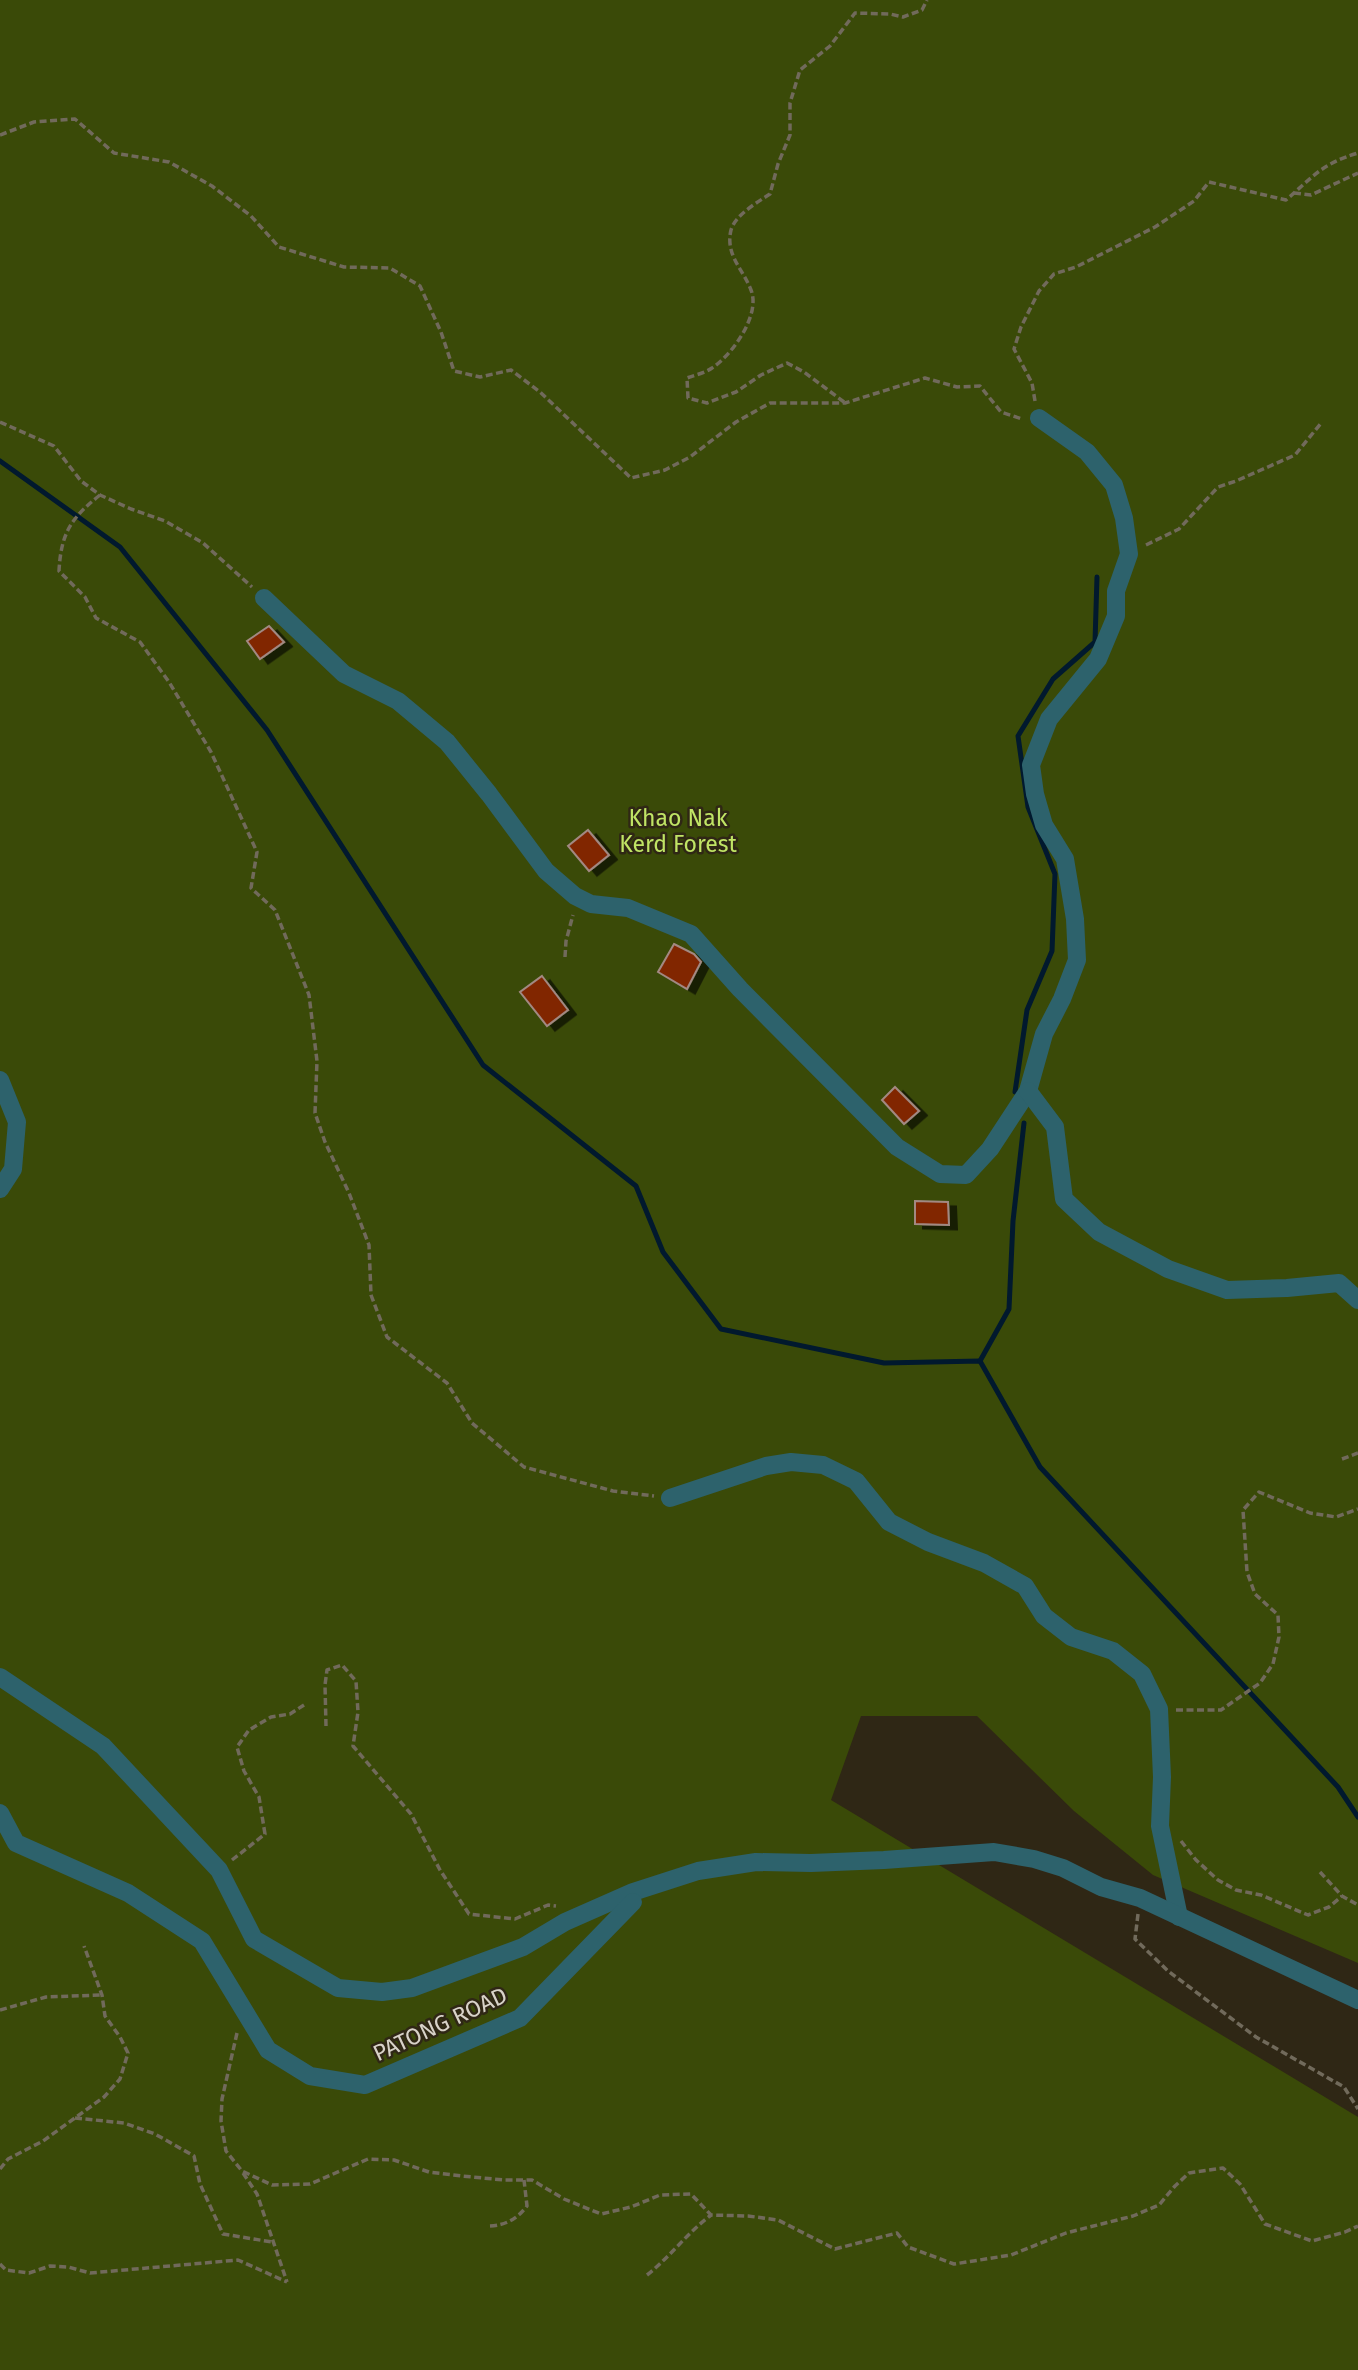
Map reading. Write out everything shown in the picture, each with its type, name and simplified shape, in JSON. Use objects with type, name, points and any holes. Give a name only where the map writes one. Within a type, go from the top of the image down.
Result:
[{"type":"street","points":[[264,598],[345,674],[398,701],[447,743],[489,794],[545,871],[575,896],[591,904],[628,908],[691,934],[740,989],[897,1147],[940,1174],[966,1175],[990,1149],[1028,1091],[1044,1034],[1062,999],[1077,960],[1075,919],[1065,859],[1044,825],[1035,794],[1031,765],[1049,719],[1098,659],[1116,616],[1116,591],[1129,554],[1124,518],[1114,485],[1087,452],[1039,418]]},
{"type":"street","points":[[0,1080],[17,1122],[13,1169],[0,1188]]},
{"type":"street","points":[[1028,1091],[1055,1127],[1064,1199],[1099,1232],[1168,1269],[1227,1290],[1339,1283],[1358,1300]]},
{"type":"street","points":[[670,1498],[766,1466],[791,1462],[823,1465],[856,1481],[889,1522],[928,1542],[984,1563],[1025,1586],[1045,1616],[1071,1637],[1113,1651],[1142,1674],[1159,1709],[1162,1777],[1160,1826],[1178,1917]]},
{"type":"street","points":[[0,1677],[103,1746],[219,1870],[254,1939],[338,1988],[382,1992],[412,1988],[510,1952],[565,1922],[633,1892],[698,1871],[756,1862],[872,1861],[994,1852],[1054,1865],[1101,1887],[1140,1898],[1358,2000]]},
{"type":"street","name":"PATONG ROAD","points":[[0,1812],[16,1843],[128,1893],[202,1941],[268,2050],[310,2076],[365,2085],[520,2018],[632,1902]]},
{"type":"path","points":[[845,403],[804,372],[787,363],[761,374],[736,392],[706,403],[688,398],[687,378],[711,369],[742,337],[751,312],[752,292],[737,267],[730,246],[731,228],[749,208],[770,194],[790,135],[790,103],[800,70],[830,46],[855,13],[903,17],[922,10],[927,0]]},
{"type":"path","points":[[0,135],[34,122],[75,119],[114,153],[169,162],[212,186],[251,216],[279,247],[344,267],[390,268],[420,286],[441,332],[454,371],[480,377],[511,370],[540,392],[631,478],[665,470],[690,457],[736,422],[770,404],[845,403],[925,378],[957,387],[980,386],[1001,412],[1023,419],[1039,418],[1032,383],[1014,349],[1021,327],[1039,291],[1054,274],[1076,267],[1155,227],[1194,201],[1209,182],[1286,200],[1318,169],[1339,158],[1358,153]]},
{"type":"path","points":[[1294,193],[1311,195],[1358,173]]},
{"type":"path","points":[[0,422],[54,446],[81,481],[100,495],[165,520],[203,543],[264,598]]},
{"type":"path","points":[[1129,554],[1179,529],[1218,487],[1295,454],[1322,422]]},
{"type":"path","points":[[100,495],[71,523],[61,547],[59,571],[85,597],[96,618],[140,642],[176,693],[211,752],[237,804],[257,852],[251,888],[275,910],[309,995],[317,1061],[315,1113],[369,1245],[371,1295],[387,1337],[447,1383],[472,1423],[524,1467],[613,1491],[670,1498]]},
{"type":"path","points":[[565,957],[575,896]]},
{"type":"path","points":[[1342,1459],[1358,1453]]},
{"type":"path","points":[[1159,1709],[1221,1710],[1260,1683],[1273,1664],[1279,1637],[1278,1615],[1255,1594],[1247,1572],[1243,1539],[1242,1510],[1259,1492],[1310,1513],[1336,1517],[1358,1509]]},
{"type":"path","points":[[326,1726],[327,1670],[342,1665],[356,1681],[358,1712],[353,1746],[411,1814],[440,1870],[469,1914],[515,1919],[548,1905],[559,1906]]},
{"type":"path","points":[[219,1870],[265,1834],[259,1797],[244,1770],[237,1747],[248,1730],[271,1717],[290,1714],[304,1705]]},
{"type":"path","points":[[1160,1826],[1178,1837],[1196,1860],[1218,1880],[1236,1890],[1261,1895],[1308,1915],[1329,1907],[1342,1896]]},
{"type":"path","points":[[1320,1872],[1342,1896],[1358,1905]]},
{"type":"path","points":[[1140,1898],[1135,1939],[1168,1971],[1256,2037],[1344,2087],[1358,2109]]},
{"type":"path","points":[[0,2169],[8,2159],[43,2141],[104,2097],[120,2079],[128,2053],[105,2016],[102,1995],[84,1946]]},
{"type":"path","points":[[0,2010],[46,1997],[102,1995]]},
{"type":"path","points":[[0,2264],[6,2270],[17,2272],[29,2273],[50,2266],[68,2267],[90,2273],[238,2260],[287,2281],[257,2194],[226,2151],[221,2121],[222,2099],[242,2006]]},
{"type":"path","points":[[73,2118],[124,2123],[155,2134],[194,2156],[200,2184],[223,2234],[272,2242]]},
{"type":"path","points":[[242,2171],[271,2185],[310,2184],[368,2159],[394,2160],[429,2172],[532,2180],[564,2199],[601,2214],[631,2207],[660,2195],[691,2194],[711,2215]]},
{"type":"path","points":[[647,2275],[662,2263],[697,2225],[711,2215],[778,2220],[835,2249],[897,2233],[908,2247],[954,2264],[1011,2255],[1066,2234],[1133,2216],[1159,2205],[1189,2173],[1223,2168],[1240,2184],[1265,2224],[1312,2241],[1358,2226]]},
{"type":"path","points":[[489,2225],[502,2225],[519,2216],[527,2206],[524,2180]]},
{"type":"green space","name":"Khao Nak Kerd Forest","points":[[0,0],[1358,0],[1358,1963],[1153,1875],[1074,1811],[977,1716],[861,1716],[831,1800],[1358,2117],[1358,2370],[0,2370]]},
{"type":"building","points":[[269,626],[284,642],[260,659],[247,641]]},
{"type":"building","points":[[588,830],[609,855],[589,871],[568,846]]},
{"type":"building","points":[[674,944],[694,954],[701,962],[687,989],[658,972]]},
{"type":"building","points":[[542,976],[568,1010],[547,1026],[520,992]]},
{"type":"building","points":[[895,1087],[919,1111],[904,1124],[882,1100]]},
{"type":"building","points":[[915,1201],[948,1202],[949,1225],[915,1224]]},
{"type":"waterway","points":[[0,461],[120,547],[267,730],[483,1065],[636,1186],[663,1252],[721,1329],[884,1363],[980,1361],[1040,1467],[1338,1787],[1358,1817]]},
{"type":"waterway","points":[[1015,1092],[1027,1010],[1052,951],[1055,874],[1028,807],[1018,736],[1053,679],[1095,642],[1097,577]]},
{"type":"waterway","points":[[980,1361],[1009,1309],[1013,1221],[1024,1123]]}]
